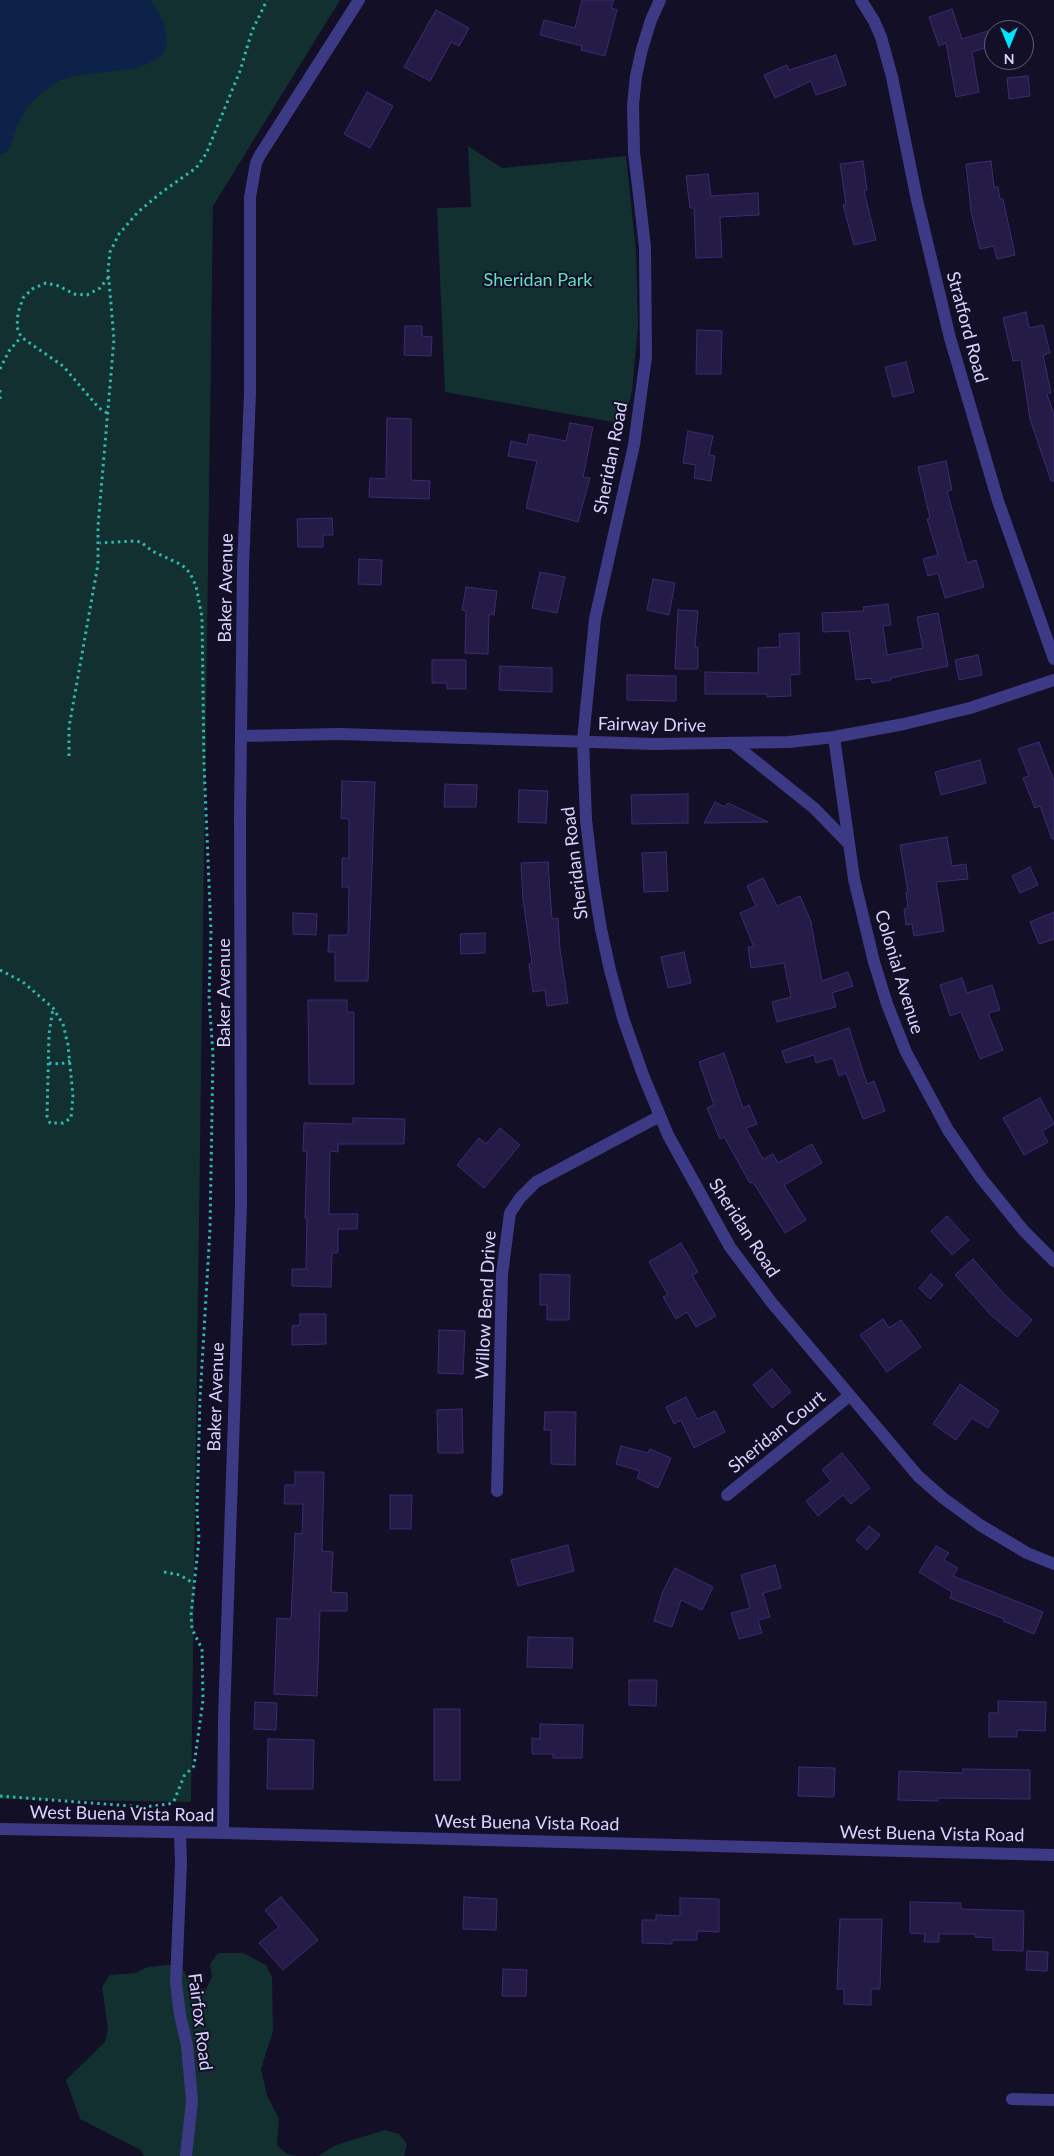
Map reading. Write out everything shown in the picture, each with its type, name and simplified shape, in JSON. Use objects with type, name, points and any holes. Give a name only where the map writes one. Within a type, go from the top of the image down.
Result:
[{"type":"street","name":"Baker Avenue","points":[[223,1833],[224,1718],[241,1205],[243,566],[250,393],[250,197],[256,163],[260,154],[359,0]]},
{"type":"street","name":"Sheridan Road","points":[[660,0],[651,20],[642,49],[636,76],[633,105],[634,152],[645,247],[646,357],[634,445],[595,619],[583,740],[586,820],[601,929],[623,1018],[660,1116],[698,1191],[730,1247],[772,1303],[918,1476],[943,1498],[980,1525],[1027,1553],[1054,1564]]},
{"type":"street","name":"Stratford Road","points":[[862,0],[878,29],[892,77],[917,200],[950,338],[998,502],[1054,659]]},
{"type":"street","name":"Fairway Drive","points":[[242,736],[340,734],[583,740],[655,744],[789,742],[904,724],[970,708],[1054,680]]},
{"type":"street","name":"Colonial Avenue","points":[[834,736],[854,879],[874,962],[887,1004],[906,1052],[948,1130],[981,1178],[1024,1231],[1054,1261]]},
{"type":"street","points":[[734,744],[814,808],[848,843]]},
{"type":"street","name":"Willow Bend Drive","points":[[498,1491],[502,1274],[510,1213],[520,1198],[536,1182],[660,1116]]},
{"type":"street","name":"Sheridan Court","points":[[727,1495],[849,1396]]},
{"type":"street","name":"West Buena Vista Road","points":[[0,1829],[223,1833],[1054,1855]]},
{"type":"street","name":"Fairfox Road","points":[[180,1833],[181,1863],[176,1982],[180,2015],[187,2045],[192,2101],[186,2156]]},
{"type":"street","points":[[1012,2099],[1054,2100]]},
{"type":"path","points":[[70,756],[70,726],[97,573],[100,543],[98,526],[114,339],[108,277],[110,252],[119,234],[138,212],[196,168],[206,154],[240,71],[252,31],[268,0]]},
{"type":"path","points":[[107,413],[99,408],[62,366],[21,337],[17,327],[18,313],[23,298],[32,289],[46,283],[59,286],[74,294],[87,295],[100,288],[108,277]]},
{"type":"path","points":[[0,369],[9,351],[21,337]]},
{"type":"path","points":[[0,390],[0,401]]},
{"type":"path","points":[[0,1796],[144,1807],[163,1806],[174,1801],[184,1776],[194,1766],[203,1700],[202,1650],[192,1629],[193,1583],[199,1540],[197,1512],[200,1399],[210,1239],[213,1148],[213,1054],[209,978],[211,932],[204,763],[202,617],[196,586],[190,573],[182,565],[134,540],[100,543]]},
{"type":"path","points":[[0,970],[23,982],[53,1008],[63,1024],[70,1061],[73,1096],[71,1118],[62,1123],[50,1122],[47,1116],[49,1034],[53,1008]]},
{"type":"path","points":[[49,1063],[61,1064],[70,1061]]},
{"type":"path","points":[[164,1572],[180,1575],[193,1583]]},
{"type":"green space","points":[[0,0],[340,0],[213,206],[191,1802],[0,1799]]},
{"type":"green space","name":"Sheridan Park","points":[[468,146],[502,168],[626,156],[636,251],[638,327],[632,391],[624,424],[445,392],[437,208],[471,207]]},
{"type":"green space","points":[[218,1953],[243,1953],[266,1965],[272,1977],[273,2031],[261,2069],[267,2095],[279,2119],[277,2145],[287,2154],[297,2156],[144,2156],[141,2150],[80,2119],[66,2080],[105,2042],[108,2029],[102,1987],[110,1975],[135,1973],[148,1967],[179,1964],[194,1987],[206,1989],[212,1977],[210,1964]]},
{"type":"green space","points":[[385,2130],[399,2134],[407,2144],[404,2156],[318,2156],[336,2145]]},
{"type":"water","points":[[0,0],[150,0],[164,22],[167,46],[162,55],[150,63],[137,68],[60,80],[27,107],[16,129],[9,151],[2,154],[0,153]]},
{"type":"building","points":[[582,0],[614,0],[611,8],[617,10],[605,56],[581,50],[582,46],[540,35],[544,20],[575,28]]},
{"type":"building","points":[[952,9],[962,39],[984,32],[984,48],[972,52],[979,92],[956,97],[946,43],[939,46],[929,17]]},
{"type":"building","points":[[436,10],[469,28],[459,46],[451,42],[430,81],[404,67]]},
{"type":"building","points":[[836,55],[846,85],[816,95],[811,81],[775,98],[764,75],[787,65],[789,70]]},
{"type":"building","points":[[1028,76],[1030,96],[1009,99],[1007,78]]},
{"type":"building","points":[[367,92],[393,106],[370,148],[344,134]]},
{"type":"building","points":[[863,161],[867,190],[864,191],[876,240],[854,245],[843,205],[846,204],[840,164]]},
{"type":"building","points":[[991,161],[994,187],[998,187],[1000,199],[1003,199],[1015,255],[997,259],[994,246],[980,249],[971,211],[966,164]]},
{"type":"building","points":[[708,174],[711,196],[758,193],[759,215],[720,217],[722,257],[696,258],[694,208],[690,208],[686,176]]},
{"type":"building","points":[[1026,312],[1029,328],[1043,325],[1050,353],[1043,355],[1051,393],[1047,394],[1054,415],[1054,481],[1051,481],[1030,419],[1021,360],[1013,361],[1003,318]]},
{"type":"building","points":[[405,326],[422,326],[422,336],[432,337],[431,356],[404,355]]},
{"type":"building","points":[[697,330],[722,331],[721,374],[696,374]]},
{"type":"building","points":[[906,362],[914,392],[893,397],[885,367]]},
{"type":"building","points":[[387,418],[411,419],[411,480],[430,481],[429,499],[369,497],[370,478],[386,479]]},
{"type":"building","points":[[570,423],[593,427],[583,477],[590,478],[578,522],[526,508],[537,461],[508,456],[511,441],[527,445],[529,434],[566,441]]},
{"type":"building","points":[[688,431],[713,436],[709,455],[715,456],[711,481],[694,478],[696,465],[683,463]]},
{"type":"building","points":[[946,461],[952,490],[947,491],[967,563],[976,560],[984,587],[945,598],[938,573],[928,576],[923,559],[938,555],[927,519],[930,518],[918,467]]},
{"type":"building","points":[[332,518],[333,535],[323,535],[323,547],[298,547],[297,519]]},
{"type":"building","points":[[359,559],[382,560],[381,585],[358,584]]},
{"type":"building","points":[[540,572],[565,577],[557,613],[532,608]]},
{"type":"building","points":[[653,579],[675,583],[669,615],[647,610]]},
{"type":"building","points":[[466,587],[497,591],[494,615],[489,614],[488,654],[465,653],[466,611],[462,610]]},
{"type":"building","points":[[888,604],[891,625],[883,626],[887,655],[923,648],[917,617],[938,613],[948,666],[872,683],[871,678],[856,680],[849,631],[823,632],[822,613],[864,611],[863,607]]},
{"type":"building","points":[[678,610],[698,611],[695,647],[698,647],[698,669],[675,669]]},
{"type":"building","points":[[799,633],[800,674],[790,675],[791,696],[767,697],[767,694],[705,694],[705,672],[758,673],[758,648],[780,647],[779,634]]},
{"type":"building","points":[[978,655],[982,675],[959,680],[955,660]]},
{"type":"building","points":[[432,660],[466,660],[466,689],[447,689],[447,683],[432,683]]},
{"type":"building","points":[[500,666],[552,668],[552,692],[499,690]]},
{"type":"building","points":[[627,675],[676,676],[676,701],[627,700]]},
{"type":"building","points":[[1039,742],[1054,781],[1054,839],[1052,839],[1040,806],[1035,808],[1023,778],[1029,776],[1018,749]]},
{"type":"building","points":[[980,760],[986,783],[941,795],[935,772]]},
{"type":"building","points":[[342,781],[375,782],[368,981],[335,981],[335,952],[328,952],[329,935],[348,935],[349,887],[342,887],[342,858],[349,858],[349,819],[341,818]]},
{"type":"building","points":[[445,784],[477,785],[476,807],[444,807]]},
{"type":"building","points":[[519,790],[548,791],[546,823],[518,822]]},
{"type":"building","points":[[688,794],[688,823],[632,824],[631,795]]},
{"type":"building","points":[[715,802],[725,807],[728,803],[768,822],[704,823]]},
{"type":"building","points":[[947,837],[952,866],[966,864],[968,879],[936,882],[944,931],[914,936],[912,924],[906,925],[904,909],[908,908],[906,893],[908,892],[900,845]]},
{"type":"building","points":[[666,852],[668,891],[644,892],[642,853]]},
{"type":"building","points":[[548,862],[552,919],[558,918],[560,949],[568,1003],[547,1006],[545,990],[533,992],[529,964],[532,963],[523,899],[521,863]]},
{"type":"building","points":[[1030,867],[1038,885],[1020,893],[1012,876]]},
{"type":"building","points":[[763,878],[777,906],[800,896],[812,924],[822,981],[848,972],[853,986],[832,993],[836,1007],[777,1022],[772,1002],[791,997],[784,963],[751,968],[748,947],[754,947],[740,913],[756,906],[747,886]]},
{"type":"building","points":[[1054,912],[1054,939],[1039,944],[1030,922]]},
{"type":"building","points":[[293,913],[317,914],[316,935],[293,934]]},
{"type":"building","points":[[485,933],[485,953],[461,954],[460,934]]},
{"type":"building","points":[[684,952],[691,983],[668,988],[661,957]]},
{"type":"building","points":[[962,978],[967,993],[992,985],[1000,1010],[988,1013],[1003,1050],[980,1059],[961,1012],[950,1016],[940,985]]},
{"type":"building","points":[[308,1000],[347,1000],[347,1012],[354,1012],[354,1084],[309,1084]]},
{"type":"building","points":[[849,1028],[867,1084],[874,1081],[885,1111],[863,1119],[846,1073],[839,1076],[833,1058],[816,1063],[814,1055],[786,1063],[782,1051]]},
{"type":"building","points":[[724,1053],[743,1108],[749,1105],[757,1124],[746,1128],[763,1159],[773,1154],[778,1163],[812,1144],[822,1163],[784,1185],[806,1220],[785,1233],[753,1182],[750,1183],[724,1137],[720,1139],[707,1108],[714,1105],[699,1062]]},
{"type":"building","points":[[1040,1098],[1054,1124],[1042,1131],[1048,1142],[1024,1155],[1003,1118]]},
{"type":"building","points":[[353,1118],[405,1119],[404,1144],[338,1144],[338,1152],[330,1151],[329,1214],[358,1214],[357,1229],[338,1229],[338,1253],[332,1253],[331,1287],[292,1286],[292,1269],[306,1269],[307,1151],[303,1151],[304,1123],[353,1124]]},
{"type":"building","points":[[500,1128],[520,1145],[484,1188],[457,1165],[479,1138],[486,1144]]},
{"type":"building","points":[[947,1216],[969,1240],[952,1255],[931,1231]]},
{"type":"building","points":[[681,1243],[698,1272],[692,1275],[716,1316],[696,1327],[687,1312],[676,1319],[663,1297],[668,1295],[649,1262]]},
{"type":"building","points":[[973,1259],[1004,1294],[1032,1320],[1017,1337],[991,1315],[955,1275]]},
{"type":"building","points":[[540,1274],[570,1275],[569,1320],[547,1320],[547,1305],[540,1305]]},
{"type":"building","points":[[931,1274],[943,1285],[930,1299],[919,1288]]},
{"type":"building","points":[[300,1314],[326,1314],[326,1344],[292,1345],[292,1326],[300,1325]]},
{"type":"building","points":[[883,1319],[889,1328],[901,1320],[921,1347],[887,1372],[860,1335]]},
{"type":"building","points":[[439,1330],[465,1331],[463,1374],[438,1373]]},
{"type":"building","points":[[772,1369],[791,1392],[772,1408],[753,1385]]},
{"type":"building","points":[[960,1384],[999,1411],[988,1428],[972,1418],[956,1440],[933,1424]]},
{"type":"building","points":[[686,1397],[697,1419],[715,1411],[725,1432],[694,1448],[681,1420],[674,1424],[666,1407]]},
{"type":"building","points":[[462,1409],[463,1453],[438,1453],[437,1410]]},
{"type":"building","points":[[545,1412],[576,1412],[575,1465],[551,1464],[551,1430],[544,1430]]},
{"type":"building","points":[[621,1446],[648,1453],[650,1449],[671,1458],[658,1488],[637,1478],[640,1471],[616,1464]]},
{"type":"building","points":[[842,1453],[870,1488],[851,1504],[843,1495],[818,1516],[806,1501],[831,1481],[822,1470]]},
{"type":"building","points":[[295,1472],[324,1472],[322,1551],[333,1552],[331,1592],[347,1593],[347,1611],[320,1611],[317,1696],[274,1694],[277,1618],[291,1619],[295,1533],[302,1534],[303,1504],[284,1504],[285,1485],[295,1485]]},
{"type":"building","points":[[390,1495],[412,1495],[411,1529],[390,1529]]},
{"type":"building","points":[[869,1526],[880,1535],[867,1550],[856,1540]]},
{"type":"building","points":[[568,1545],[574,1571],[518,1586],[511,1560]]},
{"type":"building","points":[[936,1546],[949,1553],[944,1560],[958,1568],[953,1576],[1043,1612],[1034,1634],[1003,1621],[1004,1619],[950,1598],[952,1592],[919,1572]]},
{"type":"building","points":[[775,1565],[781,1588],[763,1593],[770,1617],[758,1620],[762,1633],[739,1639],[731,1613],[750,1608],[741,1575]]},
{"type":"building","points":[[675,1568],[713,1587],[702,1610],[681,1600],[672,1627],[654,1621],[663,1591]]},
{"type":"building","points":[[528,1637],[573,1638],[572,1668],[527,1667]]},
{"type":"building","points":[[629,1680],[657,1680],[656,1706],[629,1705]]},
{"type":"building","points":[[998,1701],[1046,1702],[1045,1731],[1017,1730],[1017,1737],[989,1737],[989,1713],[998,1713]]},
{"type":"building","points":[[255,1702],[277,1703],[276,1730],[254,1729]]},
{"type":"building","points":[[434,1709],[460,1709],[460,1780],[434,1780]]},
{"type":"building","points":[[540,1724],[583,1725],[582,1758],[553,1758],[553,1754],[532,1754],[532,1738],[540,1739]]},
{"type":"building","points":[[268,1739],[314,1740],[313,1789],[267,1789]]},
{"type":"building","points":[[799,1767],[835,1768],[834,1797],[798,1796]]},
{"type":"building","points":[[963,1769],[1030,1770],[1030,1799],[938,1798],[938,1801],[898,1800],[899,1771],[963,1773]]},
{"type":"building","points":[[281,1897],[318,1940],[283,1970],[259,1943],[279,1927],[265,1910]]},
{"type":"building","points":[[464,1897],[497,1899],[496,1930],[463,1929]]},
{"type":"building","points":[[680,1898],[719,1899],[719,1932],[697,1931],[697,1940],[672,1940],[672,1944],[642,1943],[642,1920],[656,1920],[656,1915],[680,1916]]},
{"type":"building","points":[[910,1902],[961,1903],[961,1909],[1024,1911],[1023,1951],[993,1950],[993,1938],[975,1937],[975,1934],[939,1934],[939,1942],[924,1942],[925,1934],[910,1933]]},
{"type":"building","points":[[840,1919],[882,1919],[880,1989],[871,1989],[871,2005],[844,2004],[844,1989],[837,1989]]},
{"type":"building","points":[[1027,1951],[1048,1952],[1047,1971],[1026,1970]]},
{"type":"building","points":[[503,1969],[527,1970],[526,1996],[502,1996]]}]
